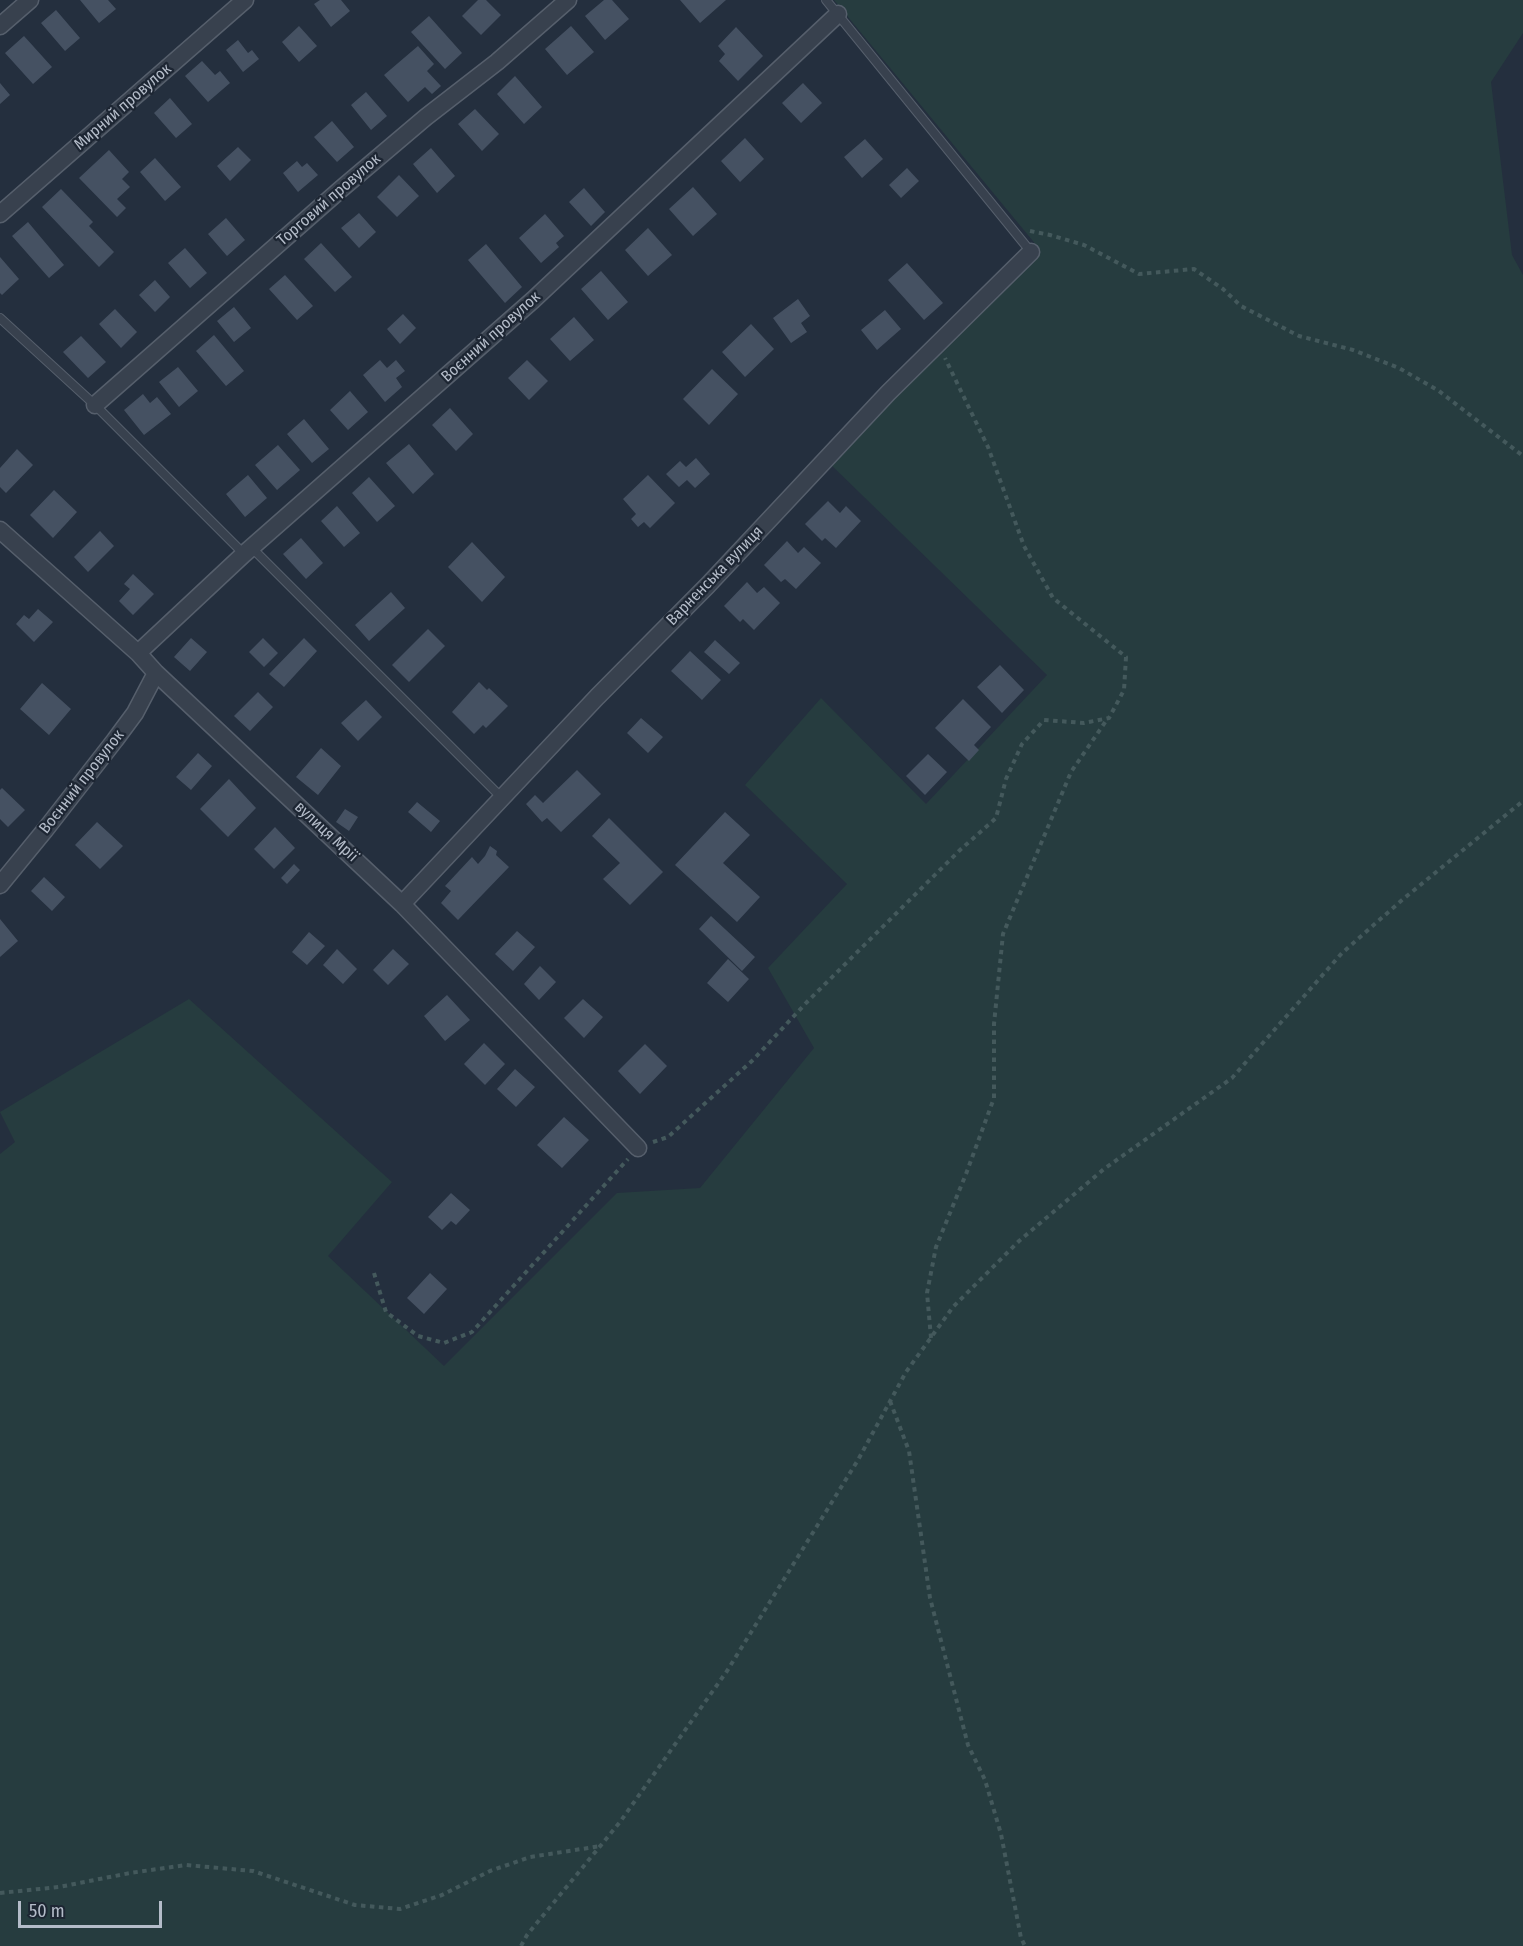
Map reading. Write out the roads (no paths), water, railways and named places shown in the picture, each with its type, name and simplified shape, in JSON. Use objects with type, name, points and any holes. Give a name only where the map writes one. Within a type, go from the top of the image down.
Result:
[{"type":"street","points":[[0,26],[30,0]]},
{"type":"street","name":"Мирний провулок","points":[[0,214],[245,0]]},
{"type":"street","name":"Торговий провулок","points":[[95,405],[341,189],[426,117],[497,62],[567,0]]},
{"type":"street","name":"Воєнний провулок","points":[[138,653],[248,551],[534,300],[838,14]]},
{"type":"street","name":"Варненська вулиця","points":[[402,904],[597,697],[708,585],[866,416],[1031,252]]},
{"type":"street","name":"вулиця Мрії","points":[[0,530],[138,653],[156,673],[402,904],[638,1148]]},
{"type":"street","name":"Воєнний провулок","points":[[0,885],[128,722],[156,673]]},
{"type":"lane","points":[[826,0],[1031,252]]},
{"type":"lane","points":[[0,318],[248,551],[503,799]]}]
